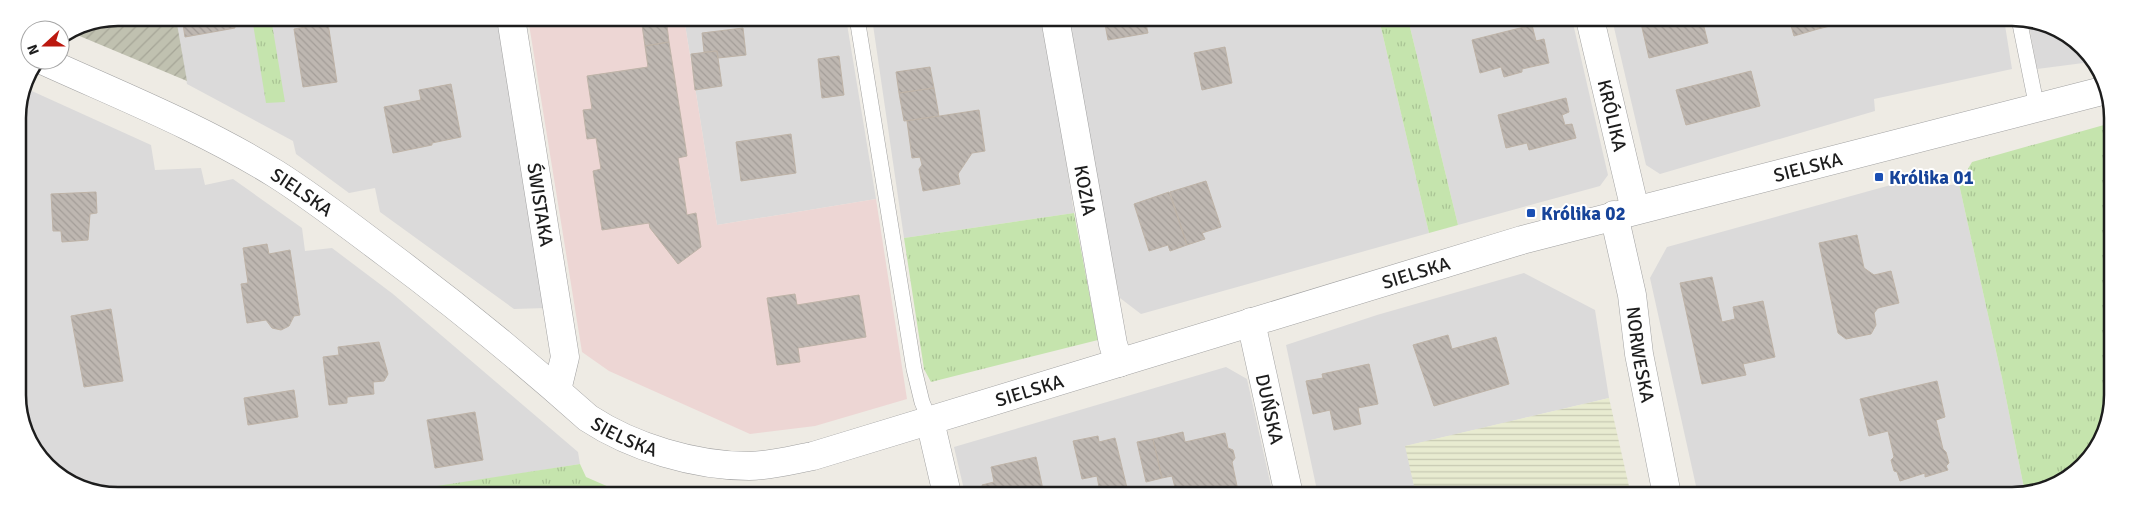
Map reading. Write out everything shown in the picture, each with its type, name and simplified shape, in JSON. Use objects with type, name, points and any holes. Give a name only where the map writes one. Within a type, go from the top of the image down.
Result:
[{"type":"street","name":"ŚWISTAKA","points":[[513,26],[564,357],[557,390]]},
{"type":"street","name":"KOZIA","points":[[1056,26],[1119,363]]},
{"type":"street","name":"KRÓLIKA","points":[[1591,26],[1625,212]]},
{"type":"street","name":"SIELSKA","points":[[64,70],[222,143],[275,174],[327,209],[446,298],[588,418],[604,429],[628,440],[710,463],[749,466],[813,456],[1522,240],[1625,212],[2100,92]]},
{"type":"street","name":"NORWESKA","points":[[1625,212],[1639,354],[1664,487]]},
{"type":"street","name":"DUŃSKA","points":[[1251,322],[1287,487]]},
{"type":"street","points":[[930,421],[945,487]]},
{"type":"lane","points":[[858,26],[914,368],[922,402],[930,421]]},
{"type":"lane","points":[[2020,27],[2037,108]]},
{"type":"shaded area","points":[[177,26],[500,26],[546,308],[514,309],[380,212],[375,188],[349,193],[296,154],[293,141],[187,84]]},
{"type":"shaded area","points":[[177,26],[187,81],[78,36],[106,27]]},
{"type":"shaded area","points":[[529,26],[685,26],[717,225],[876,199],[907,399],[815,426],[750,434],[609,371],[582,352]]},
{"type":"shaded area","points":[[685,26],[847,26],[876,199],[717,225]]},
{"type":"shaded area","points":[[873,26],[1045,26],[1074,213],[904,238]]},
{"type":"shaded area","points":[[1068,26],[1381,26],[1429,233],[1141,314],[1120,298],[1091,167]]},
{"type":"shaded area","points":[[1410,26],[1574,26],[1608,175],[1600,186],[1458,225]]},
{"type":"shaded area","points":[[1614,26],[2005,26],[2012,69],[1874,99],[1875,111],[1660,174],[1646,165]]},
{"type":"shaded area","points":[[2029,28],[2047,33],[2068,45],[2085,63],[2037,69]]},
{"type":"shaded area","points":[[31,90],[151,145],[155,170],[201,168],[205,185],[233,179],[302,228],[305,251],[332,248],[393,294],[578,452],[580,464],[437,487],[118,487],[89,482],[67,471],[45,451],[33,430],[27,407],[26,112]]},
{"type":"shaded area","points":[[1916,178],[1930,187],[1959,184],[2024,486],[1696,487],[1650,278],[1667,247]]},
{"type":"shaded area","points":[[1524,273],[1595,310],[1609,398],[1406,446],[1414,487],[1316,487],[1286,345],[1377,315]]},
{"type":"shaded area","points":[[1226,367],[1247,379],[1271,487],[963,487],[954,447]]},
{"type":"shaded area","points":[[1609,398],[1629,487],[1414,487],[1405,446]]},
{"type":"green space","points":[[253,26],[272,26],[285,102],[266,103]]},
{"type":"green space","points":[[1381,26],[1410,26],[1458,225],[1429,233]]},
{"type":"green space","points":[[2104,125],[2104,401],[2102,413],[2091,441],[2072,464],[2047,480],[2024,486],[1959,184],[1972,162]]},
{"type":"green space","points":[[1074,213],[1098,340],[931,382],[924,369],[904,238]]},
{"type":"green space","points":[[580,464],[586,477],[609,487],[430,487]]},
{"type":"building","points":[[183,26],[235,26],[235,28],[185,37]]},
{"type":"building","points":[[311,26],[328,26],[337,82],[303,87],[294,29]]},
{"type":"building","points":[[642,26],[667,26],[669,42],[645,46]]},
{"type":"building","points":[[1105,26],[1146,26],[1148,33],[1108,40]]},
{"type":"building","points":[[1532,26],[1536,41],[1544,39],[1549,63],[1522,69],[1522,72],[1504,77],[1501,67],[1480,73],[1472,40]]},
{"type":"building","points":[[1642,26],[1704,26],[1708,43],[1649,58]]},
{"type":"building","points":[[1791,26],[1817,26],[1818,29],[1794,36]]},
{"type":"building","points":[[1817,26],[1830,26],[1818,29]]},
{"type":"building","points":[[743,28],[746,55],[718,58],[717,51],[704,52],[702,33]]},
{"type":"building","points":[[669,42],[687,156],[678,158],[687,215],[696,213],[701,247],[678,264],[650,228],[649,223],[602,230],[593,171],[601,169],[596,138],[587,139],[583,110],[592,109],[587,76],[648,67],[645,46]]},
{"type":"building","points":[[1225,47],[1232,83],[1202,90],[1194,53]]},
{"type":"building","points":[[717,51],[722,86],[695,90],[691,54]]},
{"type":"building","points":[[839,56],[844,95],[822,98],[818,59]]},
{"type":"building","points":[[930,67],[934,88],[899,93],[896,72]]},
{"type":"building","points":[[1751,71],[1760,106],[1686,125],[1676,90]]},
{"type":"building","points":[[451,84],[461,137],[393,153],[384,107],[421,100],[419,90]]},
{"type":"building","points":[[934,88],[939,116],[904,121],[899,93]]},
{"type":"building","points":[[1566,98],[1569,112],[1562,115],[1565,125],[1572,124],[1576,138],[1529,150],[1527,143],[1506,148],[1498,115]]},
{"type":"building","points":[[979,110],[985,151],[972,153],[958,174],[960,184],[923,191],[919,169],[922,165],[920,157],[912,158],[907,121]]},
{"type":"building","points":[[791,134],[796,173],[741,181],[736,142]]},
{"type":"building","points":[[1206,181],[1221,227],[1202,233],[1205,239],[1187,245],[1170,192]]},
{"type":"building","points":[[96,192],[97,213],[90,214],[88,240],[62,242],[61,231],[53,231],[51,194]]},
{"type":"building","points":[[1169,192],[1187,245],[1170,251],[1168,245],[1149,251],[1134,204]]},
{"type":"building","points":[[1857,235],[1864,268],[1874,275],[1891,271],[1899,303],[1878,308],[1874,313],[1876,325],[1871,334],[1846,339],[1838,333],[1819,243]]},
{"type":"building","points":[[267,244],[269,254],[290,250],[300,315],[294,316],[289,326],[281,330],[272,328],[266,320],[247,323],[241,284],[248,283],[243,248]]},
{"type":"building","points":[[1712,277],[1722,322],[1735,319],[1733,307],[1763,301],[1775,357],[1743,364],[1746,375],[1702,384],[1680,283]]},
{"type":"building","points":[[795,294],[797,305],[859,295],[866,337],[798,348],[800,362],[777,365],[767,298]]},
{"type":"building","points":[[111,309],[123,381],[84,387],[71,316]]},
{"type":"building","points":[[1448,335],[1452,349],[1496,337],[1509,384],[1434,406],[1413,345]]},
{"type":"building","points":[[379,342],[388,374],[384,381],[373,382],[374,394],[347,397],[347,403],[329,405],[323,357],[339,355],[338,347]]},
{"type":"building","points":[[1369,364],[1378,404],[1358,408],[1361,424],[1334,430],[1330,410],[1313,414],[1306,381],[1323,378],[1322,374]]},
{"type":"building","points":[[1937,381],[1945,417],[1936,420],[1943,449],[1946,452],[1949,463],[1946,466],[1948,470],[1925,477],[1925,473],[1900,481],[1897,472],[1894,471],[1891,460],[1894,457],[1888,431],[1869,436],[1860,399]]},
{"type":"building","points":[[294,390],[298,417],[248,425],[244,398]]},
{"type":"building","points":[[475,412],[483,460],[435,468],[427,420]]},
{"type":"building","points":[[1183,432],[1185,442],[1225,433],[1228,448],[1233,450],[1235,458],[1232,462],[1237,486],[1175,487],[1172,476],[1162,478],[1153,439]]},
{"type":"building","points":[[1098,436],[1099,442],[1115,438],[1127,487],[1099,487],[1097,476],[1082,479],[1073,441]]},
{"type":"building","points":[[1153,439],[1162,478],[1146,482],[1137,442]]},
{"type":"building","points":[[1036,457],[1042,487],[982,487],[982,485],[994,482],[991,467]]},
{"type":"place","name":"Królika 01","points":[[1879,177]]},
{"type":"place","name":"Królika 02","points":[[1531,213]]}]
